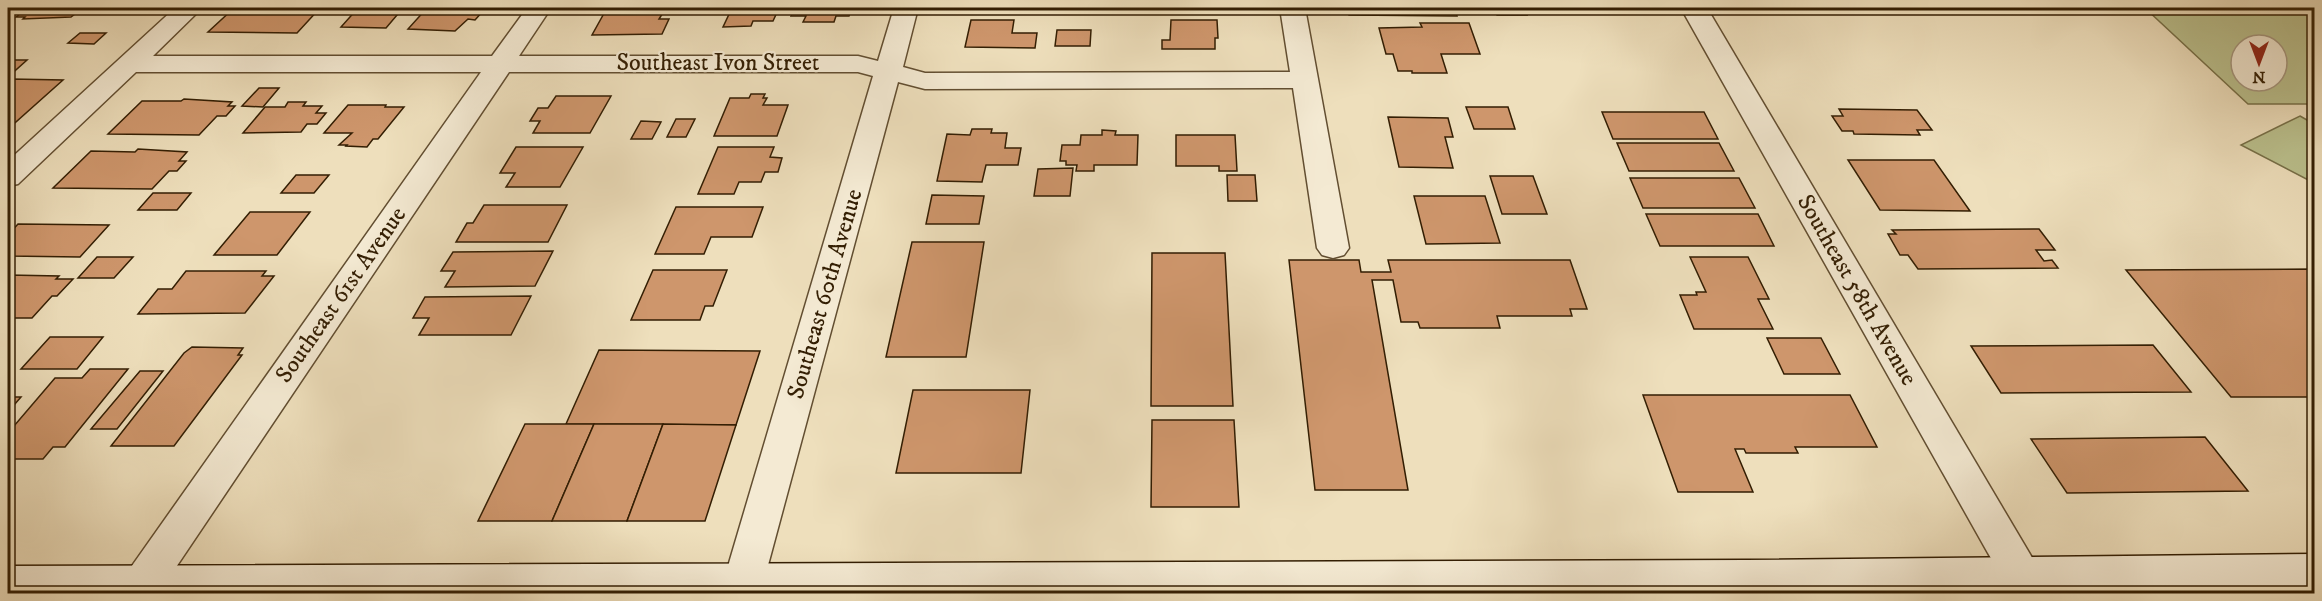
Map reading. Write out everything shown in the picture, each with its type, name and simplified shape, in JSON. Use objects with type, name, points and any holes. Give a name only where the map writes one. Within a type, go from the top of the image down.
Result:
[{"type":"street","points":[[8,176],[189,8]]},
{"type":"street","name":"Southeast 61st Avenue","points":[[143,582],[539,8]]},
{"type":"street","name":"Southeast 60th Avenue","points":[[744,580],[906,8]]},
{"type":"street","points":[[1293,8],[1333,248]]},
{"type":"street","name":"Southeast 58th Avenue","points":[[1694,8],[2020,573]]},
{"type":"street","name":"Southeast Ivon Street","points":[[129,64],[858,64],[925,81],[1305,80]]},
{"type":"street","points":[[8,583],[744,580],[1114,586],[1812,584],[2020,573],[2314,571]]},
{"type":"green space","points":[[2145,8],[2314,8],[2314,104],[2248,104],[2236,93],[2289,93],[2289,33],[2229,33],[2229,86]]},
{"type":"green space","points":[[2300,116],[2314,124],[2314,183],[2241,145]]},
{"type":"building","points":[[28,8],[83,8],[71,17],[23,19],[25,17],[16,17]]},
{"type":"building","points":[[90,8],[140,8],[87,11]]},
{"type":"building","points":[[234,8],[320,8],[297,33],[208,32]]},
{"type":"building","points":[[358,8],[403,8],[386,28],[341,27]]},
{"type":"building","points":[[427,8],[484,10],[475,20],[468,19],[455,31],[408,29]]},
{"type":"building","points":[[607,8],[666,8],[659,19],[669,19],[662,34],[592,35]]},
{"type":"building","points":[[732,8],[779,8],[773,21],[753,21],[751,26],[723,27]]},
{"type":"building","points":[[794,8],[852,8],[849,16],[836,16],[834,22],[803,22],[806,16],[791,16]]},
{"type":"building","points":[[1348,8],[1455,8],[1457,16],[1349,15]]},
{"type":"building","points":[[1495,8],[1524,8],[1527,15],[1497,15]]},
{"type":"building","points":[[1842,8],[1920,8],[1922,10],[1844,12]]},
{"type":"building","points":[[971,20],[1014,20],[1012,33],[1037,33],[1035,48],[965,47]]},
{"type":"building","points":[[1171,20],[1217,20],[1218,38],[1215,38],[1215,49],[1162,49],[1162,40],[1170,40]]},
{"type":"building","points":[[1420,23],[1469,23],[1480,54],[1441,54],[1447,73],[1398,71],[1393,54],[1386,54],[1379,28],[1422,27]]},
{"type":"building","points":[[1057,30],[1091,30],[1090,46],[1055,46]]},
{"type":"building","points":[[80,33],[106,33],[94,44],[68,43]]},
{"type":"building","points":[[8,60],[27,60],[8,77]]},
{"type":"building","points":[[11,79],[63,80],[8,129],[8,82]]},
{"type":"building","points":[[259,88],[279,88],[263,107],[242,106]]},
{"type":"building","points":[[751,94],[765,94],[763,98],[767,98],[763,105],[788,105],[777,136],[714,136],[730,98],[749,98]]},
{"type":"building","points":[[556,96],[611,96],[590,133],[533,133],[540,121],[530,121],[538,108],[548,108]]},
{"type":"building","points":[[184,99],[232,102],[228,106],[235,106],[226,116],[217,116],[199,135],[108,134],[142,101],[181,101]]},
{"type":"building","points":[[288,102],[306,102],[303,106],[322,106],[316,113],[326,113],[317,124],[307,124],[301,132],[243,133],[265,107],[285,107]]},
{"type":"building","points":[[348,105],[404,107],[378,139],[373,139],[367,147],[339,145],[352,133],[324,133]]},
{"type":"building","points":[[1466,107],[1508,107],[1515,129],[1474,129]]},
{"type":"building","points":[[1839,109],[1917,110],[1932,130],[1917,130],[1920,135],[1854,134],[1853,131],[1842,131],[1832,116],[1843,116]]},
{"type":"building","points":[[1602,112],[1704,112],[1718,139],[1613,139]]},
{"type":"building","points":[[1388,117],[1448,118],[1453,137],[1445,137],[1453,168],[1399,167]]},
{"type":"building","points":[[676,119],[695,119],[686,137],[667,137]]},
{"type":"building","points":[[641,121],[661,122],[652,139],[631,139]]},
{"type":"building","points":[[972,129],[992,129],[991,133],[1007,133],[1005,148],[1021,148],[1018,165],[986,165],[982,182],[937,181],[947,134],[970,135]]},
{"type":"building","points":[[1102,130],[1116,131],[1115,135],[1138,135],[1137,165],[1094,165],[1094,171],[1076,171],[1077,165],[1066,165],[1066,161],[1060,161],[1062,145],[1080,145],[1081,135],[1102,135]]},
{"type":"building","points":[[1176,135],[1235,135],[1237,171],[1219,171],[1219,166],[1176,166]]},
{"type":"building","points":[[1617,143],[1719,143],[1734,171],[1629,171]]},
{"type":"building","points":[[516,147],[583,147],[560,187],[506,187],[515,173],[500,173]]},
{"type":"building","points":[[718,147],[774,147],[770,157],[782,158],[778,172],[765,172],[761,182],[739,182],[734,194],[698,194]]},
{"type":"building","points":[[138,149],[187,152],[179,161],[186,161],[177,171],[169,171],[152,189],[53,188],[91,151],[135,152]]},
{"type":"building","points":[[1848,160],[1934,160],[1970,211],[1880,210]]},
{"type":"building","points":[[1073,168],[1070,196],[1034,196],[1038,169]]},
{"type":"building","points":[[296,175],[329,175],[314,193],[281,193]]},
{"type":"building","points":[[1227,175],[1255,175],[1257,201],[1228,201]]},
{"type":"building","points":[[1490,176],[1533,176],[1547,214],[1502,214]]},
{"type":"building","points":[[1630,178],[1739,178],[1755,208],[1643,208]]},
{"type":"building","points":[[153,193],[191,193],[177,210],[138,210]]},
{"type":"building","points":[[932,195],[984,196],[979,224],[926,224]]},
{"type":"building","points":[[1414,196],[1485,196],[1500,243],[1426,244]]},
{"type":"building","points":[[484,205],[567,205],[548,242],[456,242],[467,223],[473,223]]},
{"type":"building","points":[[676,207],[763,207],[752,237],[711,237],[704,254],[655,254]]},
{"type":"building","points":[[250,212],[310,212],[277,255],[214,255]]},
{"type":"building","points":[[1646,214],[1758,214],[1774,246],[1660,246]]},
{"type":"building","points":[[18,224],[109,225],[80,257],[8,256],[8,235]]},
{"type":"building","points":[[2039,229],[2055,250],[2036,250],[2044,261],[2052,260],[2058,268],[1918,269],[1908,255],[1900,255],[1888,234],[1896,234],[1892,230]]},
{"type":"building","points":[[912,242],[984,242],[966,357],[886,357]]},
{"type":"building","points":[[553,251],[535,286],[445,287],[455,271],[441,271],[453,252]]},
{"type":"building","points":[[1152,253],[1225,253],[1233,406],[1151,406]]},
{"type":"building","points":[[97,257],[133,257],[114,278],[78,278]]},
{"type":"building","points":[[1690,257],[1748,257],[1769,299],[1758,299],[1773,329],[1694,329],[1680,295],[1697,295],[1696,292],[1706,292]]},
{"type":"building","points":[[1289,260],[1359,260],[1361,272],[1391,272],[1388,260],[1570,260],[1587,309],[1570,309],[1572,316],[1497,316],[1500,328],[1420,328],[1418,322],[1401,322],[1393,280],[1372,280],[1408,490],[1315,490]]},
{"type":"building","points":[[2314,269],[2314,397],[2231,397],[2126,270]]},
{"type":"building","points":[[653,270],[727,270],[713,306],[705,306],[700,320],[631,320]]},
{"type":"building","points":[[186,271],[266,271],[262,276],[274,276],[245,313],[138,314],[158,289],[172,289]]},
{"type":"building","points":[[8,275],[59,276],[56,279],[73,279],[57,296],[52,296],[32,318],[8,318]]},
{"type":"building","points":[[531,296],[511,335],[419,335],[429,318],[413,318],[425,297]]},
{"type":"building","points":[[50,337],[103,337],[77,369],[21,369]]},
{"type":"building","points":[[1767,338],[1821,338],[1840,374],[1784,374]]},
{"type":"building","points":[[2153,345],[2191,392],[2001,393],[1971,346]]},
{"type":"building","points":[[192,347],[243,348],[238,355],[242,355],[174,446],[111,446],[184,353]]},
{"type":"building","points":[[599,350],[760,351],[736,425],[566,424]]},
{"type":"building","points":[[90,369],[128,369],[65,447],[53,447],[43,459],[8,459],[8,433],[55,378],[82,378]]},
{"type":"building","points":[[140,371],[163,371],[117,429],[91,429]]},
{"type":"building","points":[[913,390],[1030,390],[1021,473],[896,473]]},
{"type":"building","points":[[1643,395],[1850,395],[1877,447],[1795,447],[1798,453],[1746,453],[1744,449],[1735,449],[1753,492],[1678,492]]},
{"type":"building","points":[[8,397],[21,397],[8,412]]},
{"type":"building","points":[[1152,420],[1234,420],[1239,507],[1151,507]]},
{"type":"building","points":[[525,424],[594,424],[552,521],[478,521]]},
{"type":"building","points":[[594,424],[663,424],[627,521],[552,521]]},
{"type":"building","points":[[663,424],[736,425],[705,521],[627,521]]},
{"type":"building","points":[[2205,437],[2248,491],[2067,493],[2031,439]]}]
